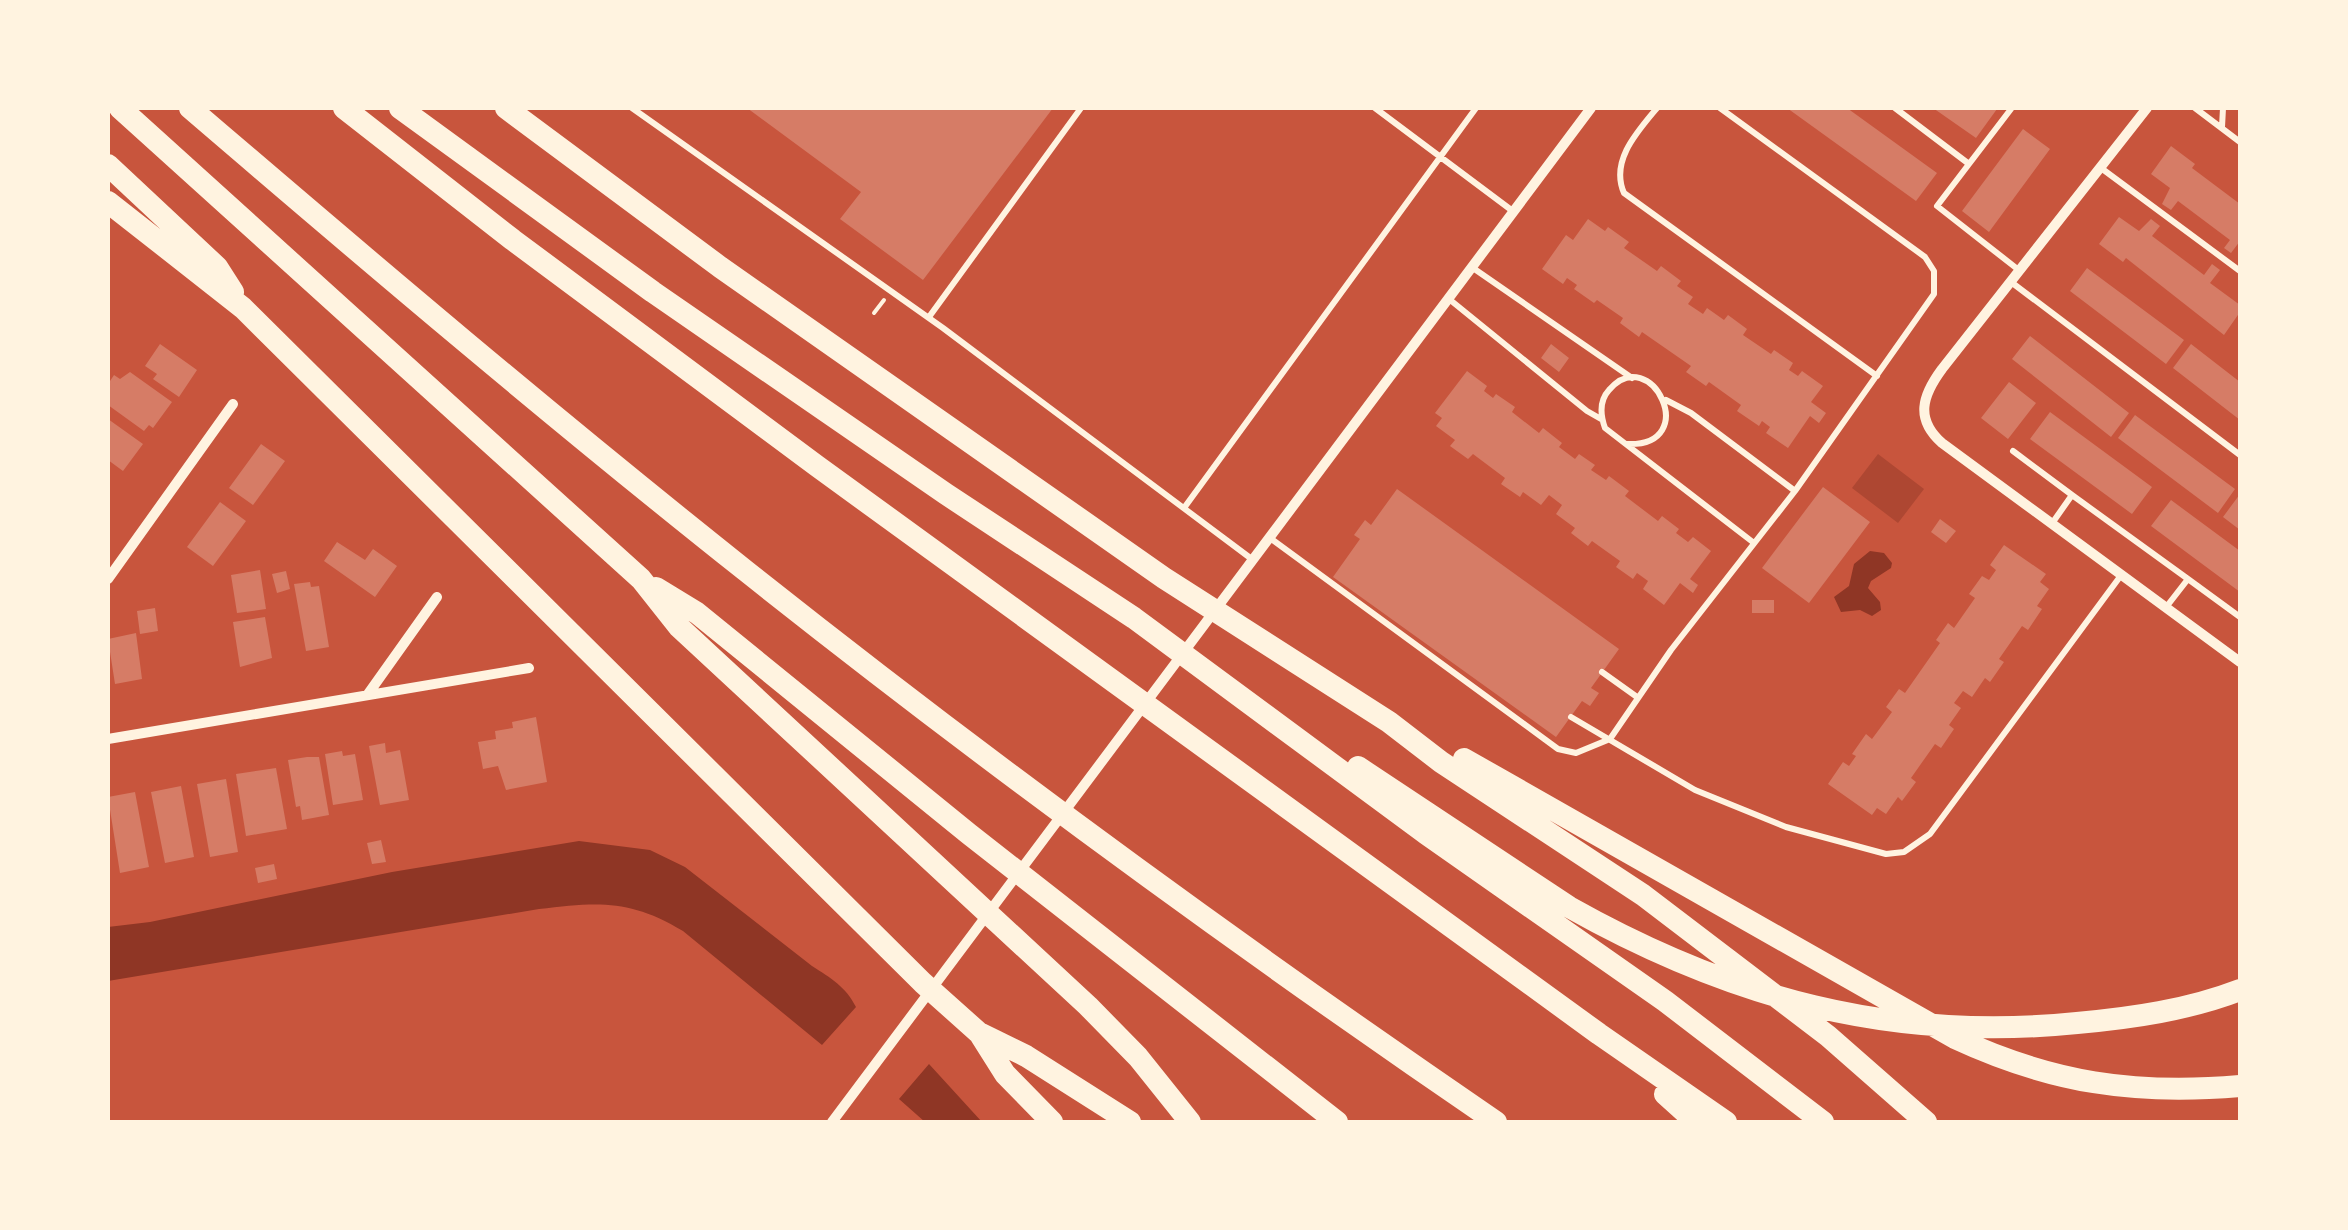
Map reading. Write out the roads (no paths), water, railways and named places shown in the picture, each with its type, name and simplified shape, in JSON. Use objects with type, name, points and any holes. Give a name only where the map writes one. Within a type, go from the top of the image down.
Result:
[{"type":"highway","points":[[120,108],[640,579],[678,627],[1088,1006],[1162,1085],[1190,1122]]},
{"type":"highway","points":[[190,108],[551,413],[745,570],[1014,778],[1496,1122]]},
{"type":"highway","points":[[344,108],[658,349],[1726,1122]]},
{"type":"highway","points":[[400,108],[653,292],[1134,618],[1425,833],[1665,1001],[1823,1122]]},
{"type":"highway","points":[[506,108],[720,267],[1164,578],[1390,722],[1441,762],[1575,847],[1828,1036],[1926,1122]]},
{"type":"highway","points":[[108,165],[216,266],[243,308]]},
{"type":"highway","points":[[108,202],[243,308],[886,948],[976,1030],[1006,1074],[1052,1122]]},
{"type":"highway","points":[[640,579],[696,613],[969,834],[1337,1122]]},
{"type":"highway","points":[[1227,686],[1404,795],[1569,907],[1682,963],[1762,994],[1845,1016],[1929,1027],[1998,1029],[2147,1015],[2240,990]]},
{"type":"highway","points":[[1390,722],[1448,750],[1986,1052],[2047,1074],[2117,1088],[2155,1091],[2240,1086]]},
{"type":"highway","points":[[976,1030],[1026,1056],[1130,1122]]},
{"type":"highway","points":[[1600,1034],[1696,1122]]},
{"type":"street","points":[[832,1122],[1591,108]]},
{"type":"street","points":[[2147,108],[1927,390],[1923,413],[1936,437],[2240,662]]},
{"type":"street","points":[[108,579],[233,404]]},
{"type":"street","points":[[368,694],[436,597]]},
{"type":"street","points":[[108,740],[529,668]]},
{"type":"lane","points":[[632,108],[929,317],[1253,560]]},
{"type":"lane","points":[[929,317],[1082,108]]},
{"type":"lane","points":[[1375,108],[1514,212]]},
{"type":"lane","points":[[1184,508],[1476,108]]},
{"type":"lane","points":[[1657,108],[1620,162],[1624,193],[1877,376]]},
{"type":"lane","points":[[1270,538],[1558,749],[1576,753],[1610,739],[1637,697],[1795,491],[1934,294],[1936,282],[1930,262],[1720,108]]},
{"type":"lane","points":[[1895,108],[1969,164]]},
{"type":"lane","points":[[2195,108],[2240,142]]},
{"type":"lane","points":[[2222,128],[2223,108]]},
{"type":"lane","points":[[2011,109],[1937,206],[2020,270]]},
{"type":"lane","points":[[2100,168],[2240,272]]},
{"type":"lane","points":[[1472,268],[1632,378],[1651,384],[1664,399],[1690,413],[1795,491]]},
{"type":"lane","points":[[2010,282],[2240,455]]},
{"type":"lane","points":[[1449,299],[1587,411],[1601,418],[1611,436],[1628,444],[1754,543]]},
{"type":"lane","points":[[1601,418],[1608,391],[1632,378]]},
{"type":"lane","points":[[1628,444],[1648,442],[1662,428],[1664,399]]},
{"type":"lane","points":[[2014,452],[2240,617]]},
{"type":"lane","points":[[2052,522],[2072,495]]},
{"type":"lane","points":[[1571,717],[1671,777],[1722,802],[1809,834],[1886,854],[1904,852],[1930,834],[2122,573]]},
{"type":"lane","points":[[2167,606],[2188,578]]},
{"type":"lane","points":[[1602,672],[1637,697]]}]
